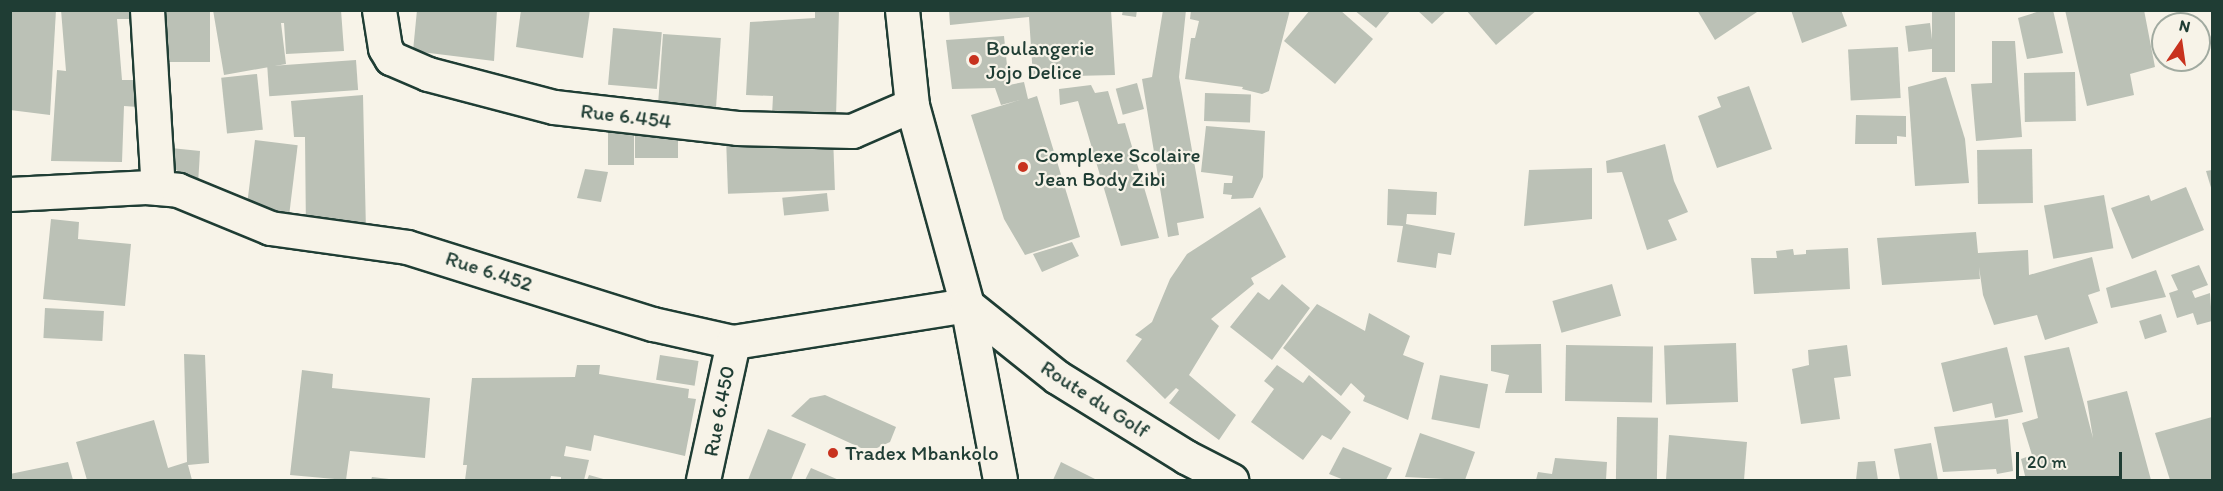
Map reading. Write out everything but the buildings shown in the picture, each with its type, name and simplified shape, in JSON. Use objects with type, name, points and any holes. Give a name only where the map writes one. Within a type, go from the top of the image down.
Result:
[{"type":"street","points":[[147,10],[158,188]]},
{"type":"street","name":"Rue 6.454","points":[[379,10],[385,48],[391,58],[428,74],[554,107],[737,128],[852,130],[912,105]]},
{"type":"street","points":[[902,10],[912,105],[967,305],[1000,480]]},
{"type":"street","name":"Rue 6.452","points":[[10,194],[158,188],[177,190],[270,228],[407,247],[653,324],[733,342],[967,305]]},
{"type":"street","name":"Route du Golf","points":[[967,305],[1058,377],[1186,457],[1231,480]]},
{"type":"street","name":"Rue 6.450","points":[[702,480],[733,342]]},
{"type":"place","name":"Boulangerie Jojo Delice","points":[[974,60]]},
{"type":"place","name":"Complexe Scolaire Jean Body Zibi","points":[[1023,167]]},
{"type":"place","name":"Tradex Mbankolo","points":[[833,453]]}]
